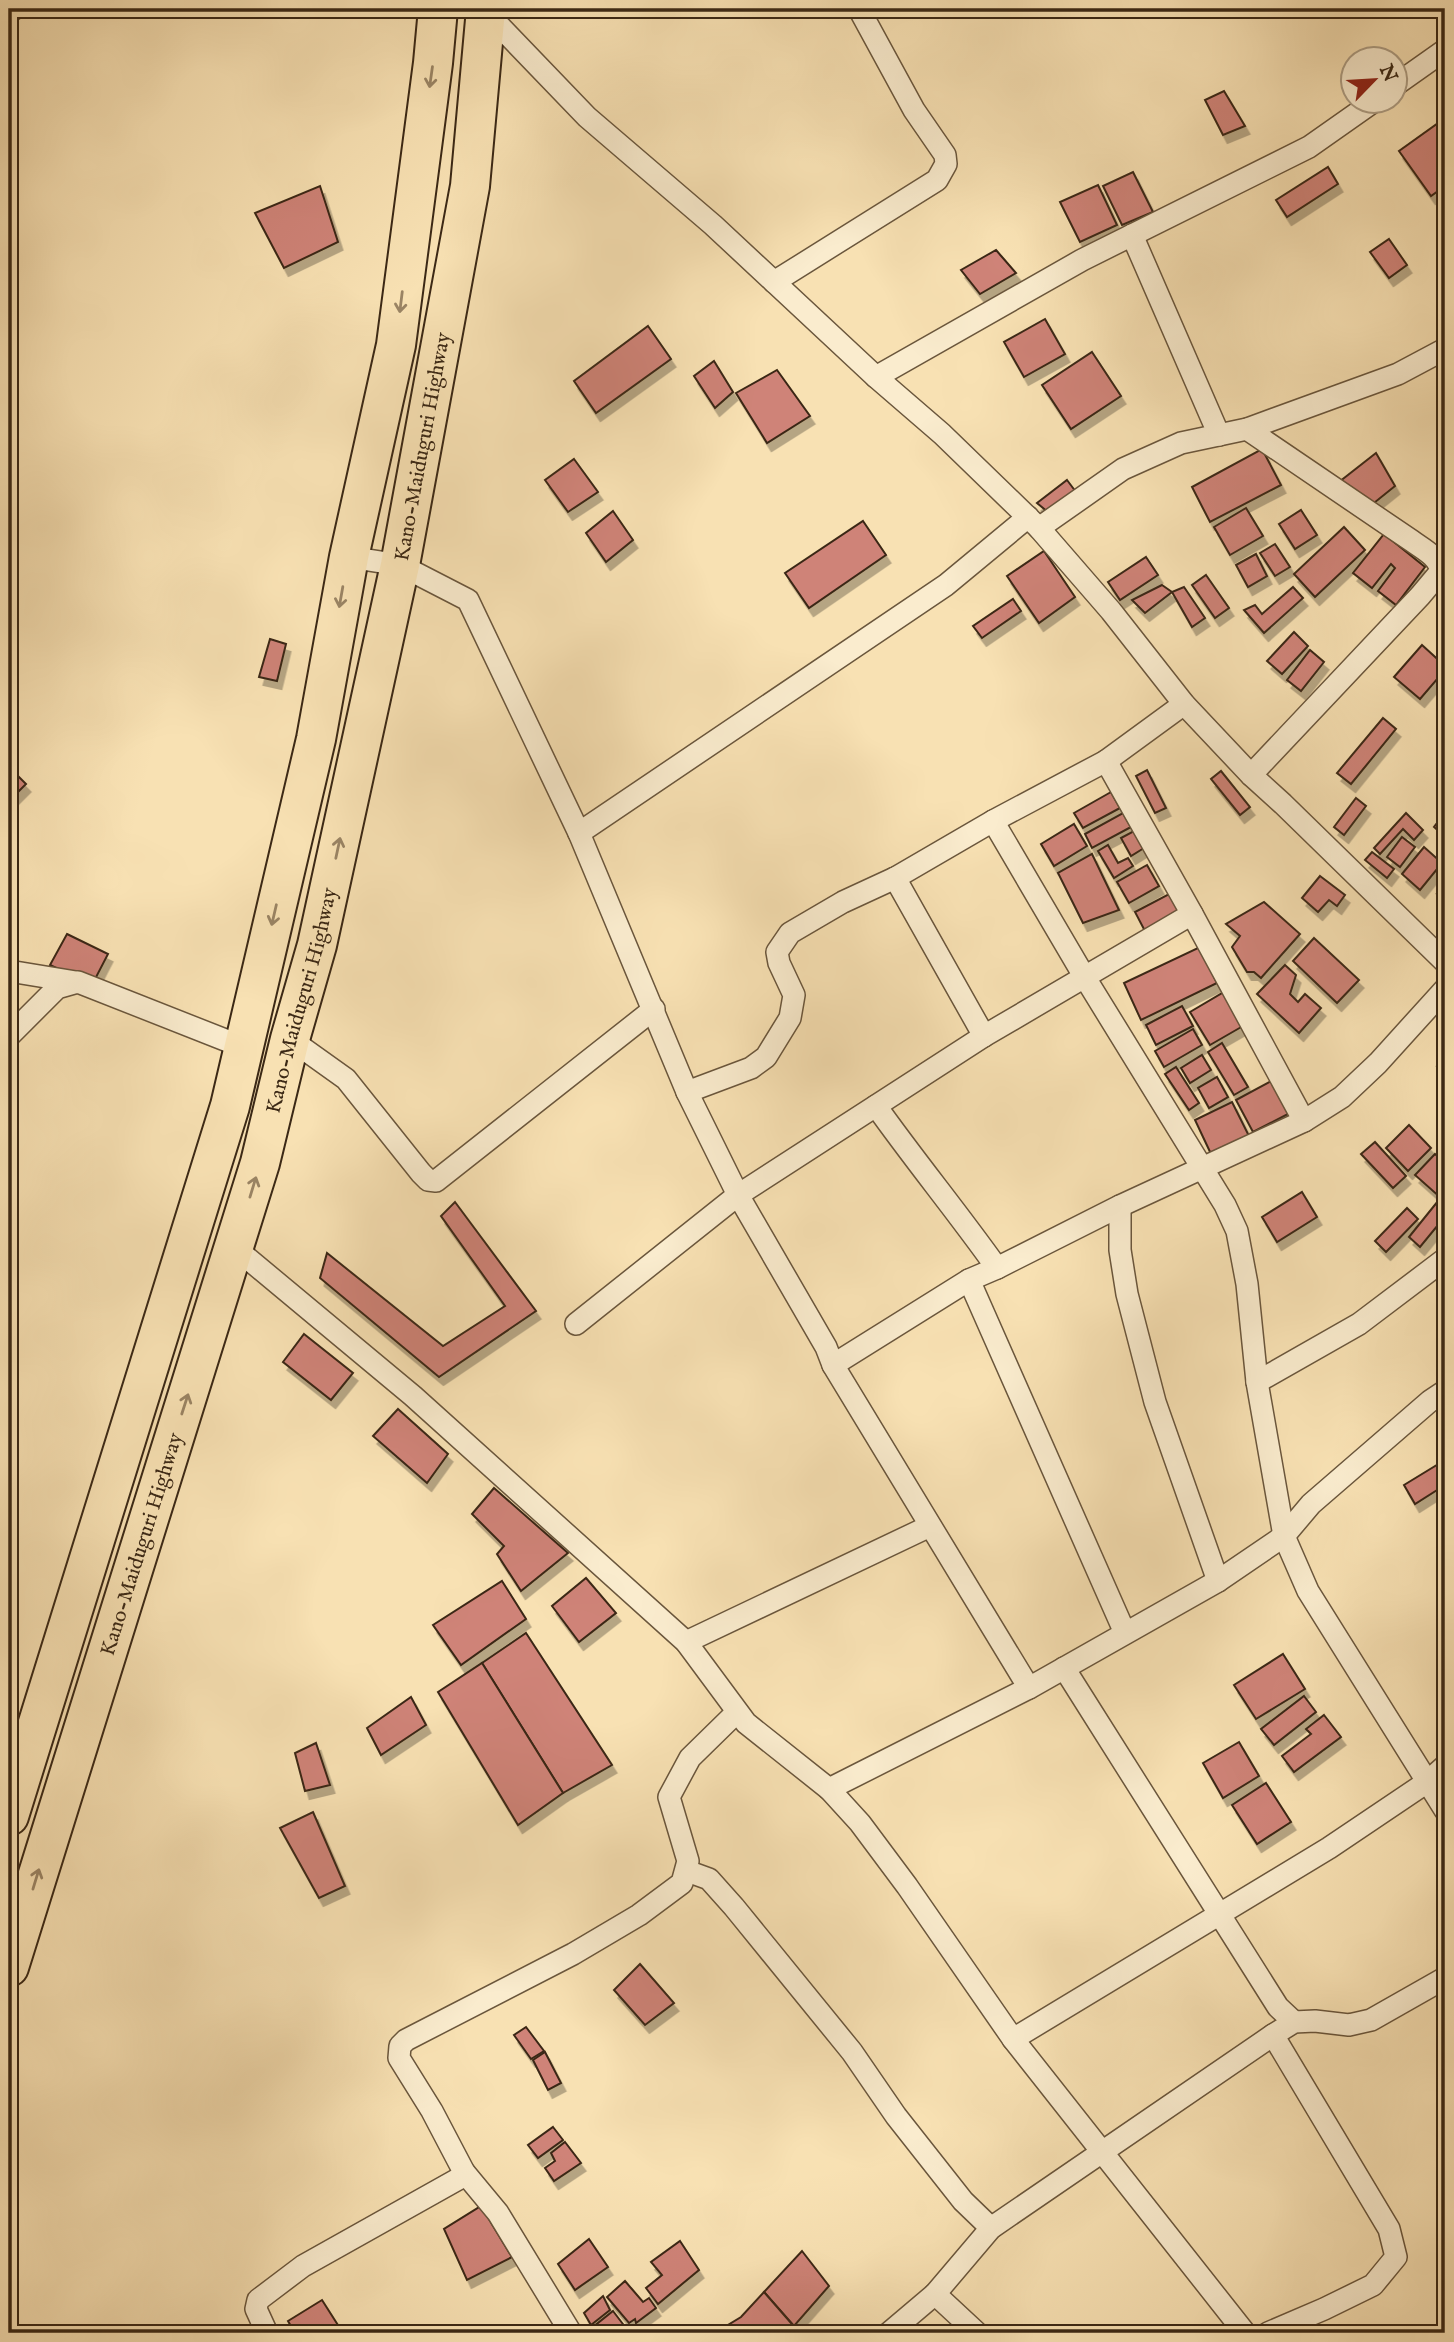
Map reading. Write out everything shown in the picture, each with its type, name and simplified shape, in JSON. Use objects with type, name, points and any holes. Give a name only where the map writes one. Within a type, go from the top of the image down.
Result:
[{"type":"highway","name":"Kano-Maiduguri Highway","points":[[9,1816],[230,1106],[316,739],[349,557],[396,345],[438,9]]},
{"type":"highway","name":"Kano-Maiduguri Highway","points":[[9,1967],[260,1163],[290,1039],[317,945],[400,565],[470,186],[486,10]]},
{"type":"street","points":[[9,13],[14,9]]},
{"type":"street","points":[[774,282],[937,180],[946,164],[945,155],[914,110],[859,9]]},
{"type":"street","points":[[486,10],[587,117],[713,225],[876,377],[942,434],[1034,523],[1111,611],[1184,704],[1251,775],[1445,962]]},
{"type":"street","points":[[1408,77],[1445,50]]},
{"type":"street","points":[[876,377],[1082,260],[1309,147],[1353,116]]},
{"type":"street","points":[[1132,235],[1219,435]]},
{"type":"street","points":[[579,834],[1034,523],[1123,469],[1181,443],[1247,429],[1398,373],[1445,349]]},
{"type":"street","points":[[1247,429],[1422,548],[1433,556],[1441,570],[1420,596],[1251,775]]},
{"type":"street","points":[[349,557],[400,565],[468,600],[579,834],[687,1092],[738,1195],[826,1347],[833,1365],[1029,1688]]},
{"type":"street","points":[[687,1092],[751,1068],[766,1057],[790,1018],[794,995],[779,963],[777,952],[790,933],[1106,761],[1184,704]]},
{"type":"street","points":[[1106,761],[1304,1121]]},
{"type":"street","points":[[993,821],[1084,976],[1225,1205],[1237,1231],[1247,1284],[1257,1382],[1284,1536],[1308,1591],[1445,1810]]},
{"type":"street","points":[[895,878],[984,1037]]},
{"type":"street","points":[[576,1324],[738,1195],[984,1037],[1192,914]]},
{"type":"street","points":[[9,971],[78,982],[243,1047]]},
{"type":"street","points":[[9,1036],[57,988],[78,982]]},
{"type":"street","points":[[833,1365],[969,1280],[1120,1206],[1304,1121],[1342,1097],[1378,1063],[1445,989]]},
{"type":"street","points":[[290,1039],[346,1079],[421,1173],[428,1180],[436,1181],[654,1009]]},
{"type":"street","points":[[876,1106],[997,1268]]},
{"type":"street","points":[[1120,1206],[1120,1250],[1127,1294],[1155,1402],[1218,1581]]},
{"type":"street","points":[[234,1248],[413,1396],[686,1642],[746,1723],[829,1789],[860,1823],[907,1886],[1013,2039],[1245,2333]]},
{"type":"street","points":[[1257,1382],[1359,1324],[1445,1259]]},
{"type":"street","points":[[969,1280],[1125,1633]]},
{"type":"street","points":[[829,1789],[1029,1688],[1218,1581],[1284,1536],[1311,1504],[1445,1391]]},
{"type":"street","points":[[686,1642],[930,1526]]},
{"type":"street","points":[[1064,1668],[1279,2007],[1294,2022]]},
{"type":"street","points":[[571,2333],[498,2213],[464,2172],[432,2111],[399,2058],[400,2046],[406,2040],[573,1954],[639,1915],[682,1883],[688,1861],[669,1797],[690,1758],[737,1712]]},
{"type":"street","points":[[1013,2039],[1329,1848],[1427,1782],[1445,1766]]},
{"type":"street","points":[[687,1871],[709,1879],[734,1907],[852,2052],[896,2116],[947,2180],[990,2228]]},
{"type":"street","points":[[889,2333],[935,2294],[990,2228],[1273,2035],[1294,2022],[1315,2021],[1349,2025],[1371,2020],[1445,1978]]},
{"type":"street","points":[[1268,2333],[1373,2286],[1396,2257],[1389,2229],[1273,2035]]},
{"type":"street","points":[[267,2333],[256,2309],[258,2300],[303,2266],[460,2178],[464,2172]]},
{"type":"street","points":[[935,2294],[977,2333]]},
{"type":"building","points":[[1224,91],[1245,126],[1223,135],[1205,100]]},
{"type":"building","points":[[1441,121],[1445,127],[1445,186],[1431,196],[1399,151]]},
{"type":"building","points":[[1328,167],[1338,184],[1287,217],[1276,200]]},
{"type":"building","points":[[1133,172],[1153,212],[1122,225],[1103,186]]},
{"type":"building","points":[[1098,185],[1117,225],[1080,242],[1060,202]]},
{"type":"building","points":[[320,186],[338,242],[284,268],[255,213]]},
{"type":"building","points":[[1389,239],[1407,265],[1389,278],[1370,252]]},
{"type":"building","points":[[996,250],[1016,273],[980,294],[961,270]]},
{"type":"building","points":[[1045,319],[1065,354],[1024,377],[1004,342]]},
{"type":"building","points":[[648,326],[671,359],[596,413],[574,381]]},
{"type":"building","points":[[1092,352],[1121,396],[1071,429],[1042,385]]},
{"type":"building","points":[[714,361],[733,392],[715,408],[694,376]]},
{"type":"building","points":[[777,370],[810,416],[767,443],[736,393]]},
{"type":"building","points":[[1262,449],[1281,485],[1210,522],[1192,487]]},
{"type":"building","points":[[1376,453],[1395,486],[1369,507],[1339,482]]},
{"type":"building","points":[[574,459],[598,492],[568,512],[545,480]]},
{"type":"building","points":[[1067,480],[1076,492],[1049,513],[1037,503]]},
{"type":"building","points":[[1246,508],[1263,536],[1230,555],[1214,527]]},
{"type":"building","points":[[1301,510],[1317,535],[1295,549],[1279,524]]},
{"type":"building","points":[[613,511],[633,540],[606,562],[586,533]]},
{"type":"building","points":[[863,521],[886,555],[809,608],[785,573]]},
{"type":"building","points":[[1344,527],[1365,550],[1315,597],[1294,574]]},
{"type":"building","points":[[1384,534],[1425,567],[1396,605],[1378,591],[1395,568],[1391,564],[1372,588],[1353,573]]},
{"type":"building","points":[[1275,544],[1290,567],[1275,576],[1260,553]]},
{"type":"building","points":[[1044,551],[1075,597],[1039,623],[1007,576]]},
{"type":"building","points":[[1256,554],[1267,576],[1248,587],[1236,565]]},
{"type":"building","points":[[1146,557],[1158,575],[1120,600],[1108,582]]},
{"type":"building","points":[[1206,575],[1229,608],[1215,618],[1192,585]]},
{"type":"building","points":[[1162,585],[1172,592],[1145,613],[1132,600]]},
{"type":"building","points":[[1184,587],[1205,618],[1192,627],[1172,592]]},
{"type":"building","points":[[1293,587],[1303,598],[1264,633],[1244,610],[1255,605],[1262,614]]},
{"type":"building","points":[[1013,599],[1021,611],[982,638],[973,626]]},
{"type":"building","points":[[1294,632],[1308,646],[1282,674],[1267,661]]},
{"type":"building","points":[[270,639],[286,644],[277,681],[259,677]]},
{"type":"building","points":[[1422,645],[1445,666],[1445,670],[1420,699],[1394,677]]},
{"type":"building","points":[[1310,650],[1324,662],[1301,691],[1287,680]]},
{"type":"building","points":[[1383,718],[1396,729],[1351,784],[1337,773]]},
{"type":"building","points":[[9,767],[26,784],[9,801]]},
{"type":"building","points":[[1147,770],[1166,808],[1155,813],[1136,776]]},
{"type":"building","points":[[1221,771],[1250,807],[1240,815],[1211,779]]},
{"type":"building","points":[[1111,792],[1120,808],[1083,828],[1074,813]]},
{"type":"building","points":[[1356,798],[1366,806],[1344,835],[1334,827]]},
{"type":"building","points":[[1123,813],[1131,827],[1092,848],[1085,834]]},
{"type":"building","points":[[1406,813],[1423,830],[1414,840],[1403,829],[1380,854],[1374,848]]},
{"type":"building","points":[[1445,813],[1445,837],[1434,827]]},
{"type":"building","points":[[1074,824],[1087,846],[1054,866],[1041,844]]},
{"type":"building","points":[[1134,831],[1144,848],[1131,856],[1121,838]]},
{"type":"building","points":[[1402,837],[1415,847],[1400,867],[1387,857]]},
{"type":"building","points":[[1108,845],[1118,863],[1128,858],[1133,866],[1114,878],[1098,851]]},
{"type":"building","points":[[1424,847],[1442,863],[1420,890],[1402,874]]},
{"type":"building","points":[[1372,852],[1394,869],[1387,878],[1365,860]]},
{"type":"building","points":[[1092,854],[1119,910],[1083,923],[1058,873]]},
{"type":"building","points":[[1147,865],[1159,886],[1129,903],[1117,882]]},
{"type":"building","points":[[1320,876],[1345,895],[1337,906],[1329,900],[1318,912],[1302,898]]},
{"type":"building","points":[[1445,889],[1445,902],[1437,894]]},
{"type":"building","points":[[1171,893],[1182,913],[1146,933],[1135,912]]},
{"type":"building","points":[[1264,902],[1300,934],[1261,978],[1254,972],[1247,972],[1232,947],[1240,936],[1226,924]]},
{"type":"building","points":[[67,934],[108,954],[92,985],[50,965]]},
{"type":"building","points":[[1314,938],[1359,980],[1337,1003],[1293,961]]},
{"type":"building","points":[[1200,947],[1217,983],[1141,1020],[1124,983]]},
{"type":"building","points":[[1285,965],[1296,975],[1290,994],[1298,1002],[1305,994],[1321,1008],[1299,1033],[1257,994]]},
{"type":"building","points":[[1224,992],[1243,1026],[1210,1045],[1190,1012]]},
{"type":"building","points":[[1182,1006],[1193,1026],[1156,1045],[1146,1025]]},
{"type":"building","points":[[1193,1029],[1202,1045],[1164,1067],[1155,1051]]},
{"type":"building","points":[[1222,1043],[1248,1087],[1234,1095],[1208,1052]]},
{"type":"building","points":[[1202,1055],[1211,1070],[1190,1083],[1181,1068]]},
{"type":"building","points":[[1445,1056],[1445,1072],[1437,1066]]},
{"type":"building","points":[[1176,1067],[1199,1103],[1189,1110],[1165,1074]]},
{"type":"building","points":[[1217,1077],[1228,1097],[1209,1108],[1198,1088]]},
{"type":"building","points":[[1273,1080],[1290,1113],[1253,1132],[1236,1100]]},
{"type":"building","points":[[1232,1102],[1249,1136],[1212,1156],[1195,1120]]},
{"type":"building","points":[[1409,1125],[1431,1148],[1408,1171],[1386,1148]]},
{"type":"building","points":[[1375,1142],[1406,1176],[1393,1188],[1361,1154]]},
{"type":"building","points":[[1435,1154],[1445,1163],[1445,1196],[1442,1199],[1415,1175]]},
{"type":"building","points":[[1302,1192],[1317,1217],[1277,1242],[1262,1217]]},
{"type":"building","points":[[1438,1201],[1445,1207],[1445,1231],[1438,1225],[1420,1247],[1409,1237]]},
{"type":"building","points":[[455,1202],[536,1311],[439,1377],[320,1278],[327,1253],[443,1346],[505,1306],[441,1216]]},
{"type":"building","points":[[1407,1208],[1418,1219],[1386,1252],[1375,1241]]},
{"type":"building","points":[[304,1334],[353,1373],[331,1400],[283,1362]]},
{"type":"building","points":[[398,1409],[448,1454],[427,1483],[373,1436]]},
{"type":"building","points":[[1445,1460],[1445,1485],[1415,1504],[1404,1485]]},
{"type":"building","points":[[494,1488],[568,1553],[521,1591],[497,1554],[504,1546],[472,1514]]},
{"type":"building","points":[[586,1578],[616,1613],[579,1642],[552,1606]]},
{"type":"building","points":[[502,1581],[526,1619],[461,1665],[433,1625]]},
{"type":"building","points":[[526,1633],[612,1765],[563,1793],[482,1663]]},
{"type":"building","points":[[1283,1654],[1305,1689],[1256,1719],[1234,1685]]},
{"type":"building","points":[[482,1663],[563,1793],[518,1825],[438,1692]]},
{"type":"building","points":[[1304,1696],[1316,1712],[1274,1745],[1261,1729]]},
{"type":"building","points":[[411,1697],[426,1725],[381,1755],[367,1728]]},
{"type":"building","points":[[1324,1715],[1341,1737],[1294,1772],[1282,1756],[1311,1734],[1306,1729]]},
{"type":"building","points":[[1239,1742],[1259,1776],[1223,1798],[1203,1763]]},
{"type":"building","points":[[316,1743],[330,1785],[305,1791],[295,1753]]},
{"type":"building","points":[[1266,1783],[1291,1822],[1257,1844],[1232,1805]]},
{"type":"building","points":[[313,1812],[345,1886],[319,1898],[280,1828]]},
{"type":"building","points":[[640,1964],[674,2003],[645,2025],[614,1990]]},
{"type":"building","points":[[526,2027],[544,2051],[531,2059],[514,2035]]},
{"type":"building","points":[[545,2052],[561,2083],[548,2090],[533,2060]]},
{"type":"building","points":[[553,2127],[563,2140],[538,2158],[528,2145]]},
{"type":"building","points":[[565,2142],[581,2163],[554,2181],[545,2168],[555,2161],[551,2153]]},
{"type":"building","points":[[481,2206],[512,2257],[467,2280],[444,2229]]},
{"type":"building","points":[[589,2239],[608,2267],[575,2290],[558,2264]]},
{"type":"building","points":[[680,2241],[699,2270],[658,2304],[646,2288],[662,2275],[651,2262]]},
{"type":"building","points":[[802,2251],[829,2286],[794,2326],[764,2292]]},
{"type":"building","points":[[625,2281],[643,2302],[649,2298],[656,2308],[636,2323],[635,2319],[629,2323],[607,2297]]},
{"type":"building","points":[[764,2292],[798,2331],[796,2333],[736,2333],[728,2325],[741,2317]]},
{"type":"building","points":[[603,2296],[610,2310],[591,2325],[584,2313]]},
{"type":"building","points":[[322,2300],[343,2333],[295,2333],[288,2321]]},
{"type":"building","points":[[613,2311],[629,2332],[598,2333],[593,2327]]}]
